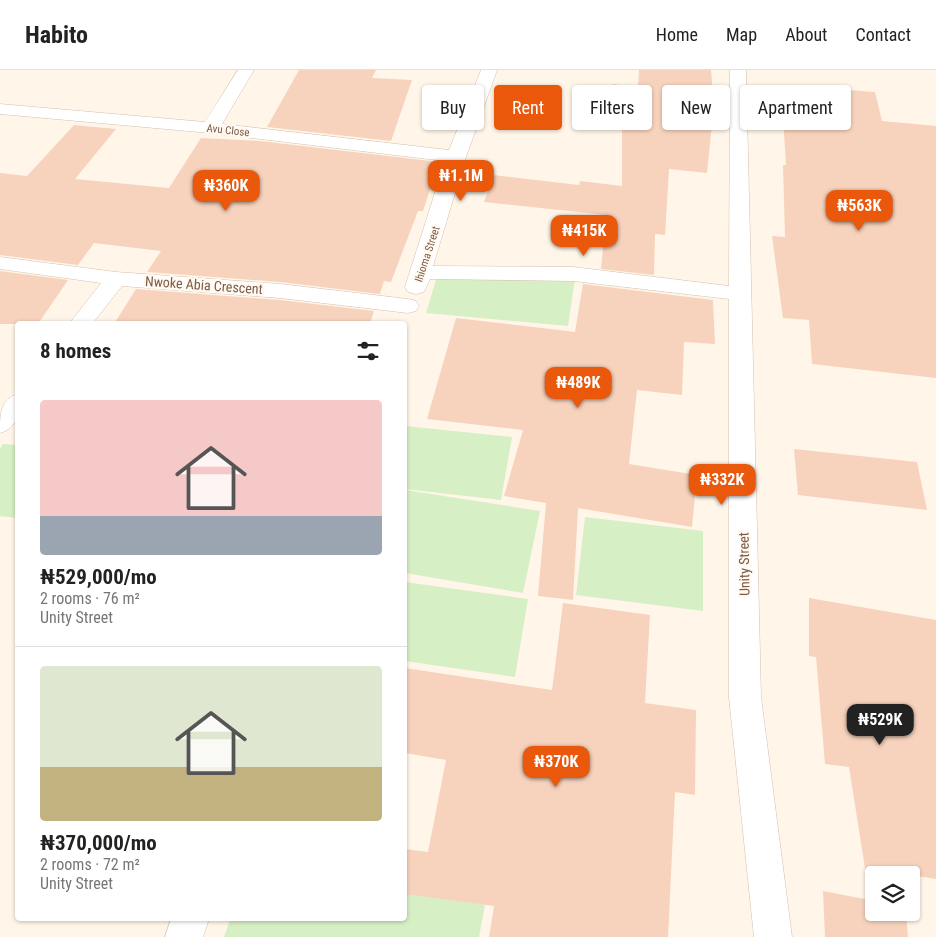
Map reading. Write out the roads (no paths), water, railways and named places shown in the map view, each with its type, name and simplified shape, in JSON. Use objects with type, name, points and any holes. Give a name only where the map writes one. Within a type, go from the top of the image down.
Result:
[{"type":"street","points":[[210,128],[246,70]]},
{"type":"street","name":"Ihioma Street","points":[[406,315],[423,272],[456,157],[489,70]]},
{"type":"street","name":"Unity Street","points":[[738,70],[745,697],[773,937]]},
{"type":"street","name":"Avu Close","points":[[0,109],[210,128],[456,157]]},
{"type":"street","name":"Nwoke Abia Crescent","points":[[0,263],[116,279],[280,291],[406,315]]},
{"type":"street","points":[[423,272],[574,274],[741,294]]},
{"type":"street","points":[[82,321],[116,279]]},
{"type":"street","points":[[0,424],[15,406]]},
{"type":"street","points":[[184,937],[189,921]]}]
